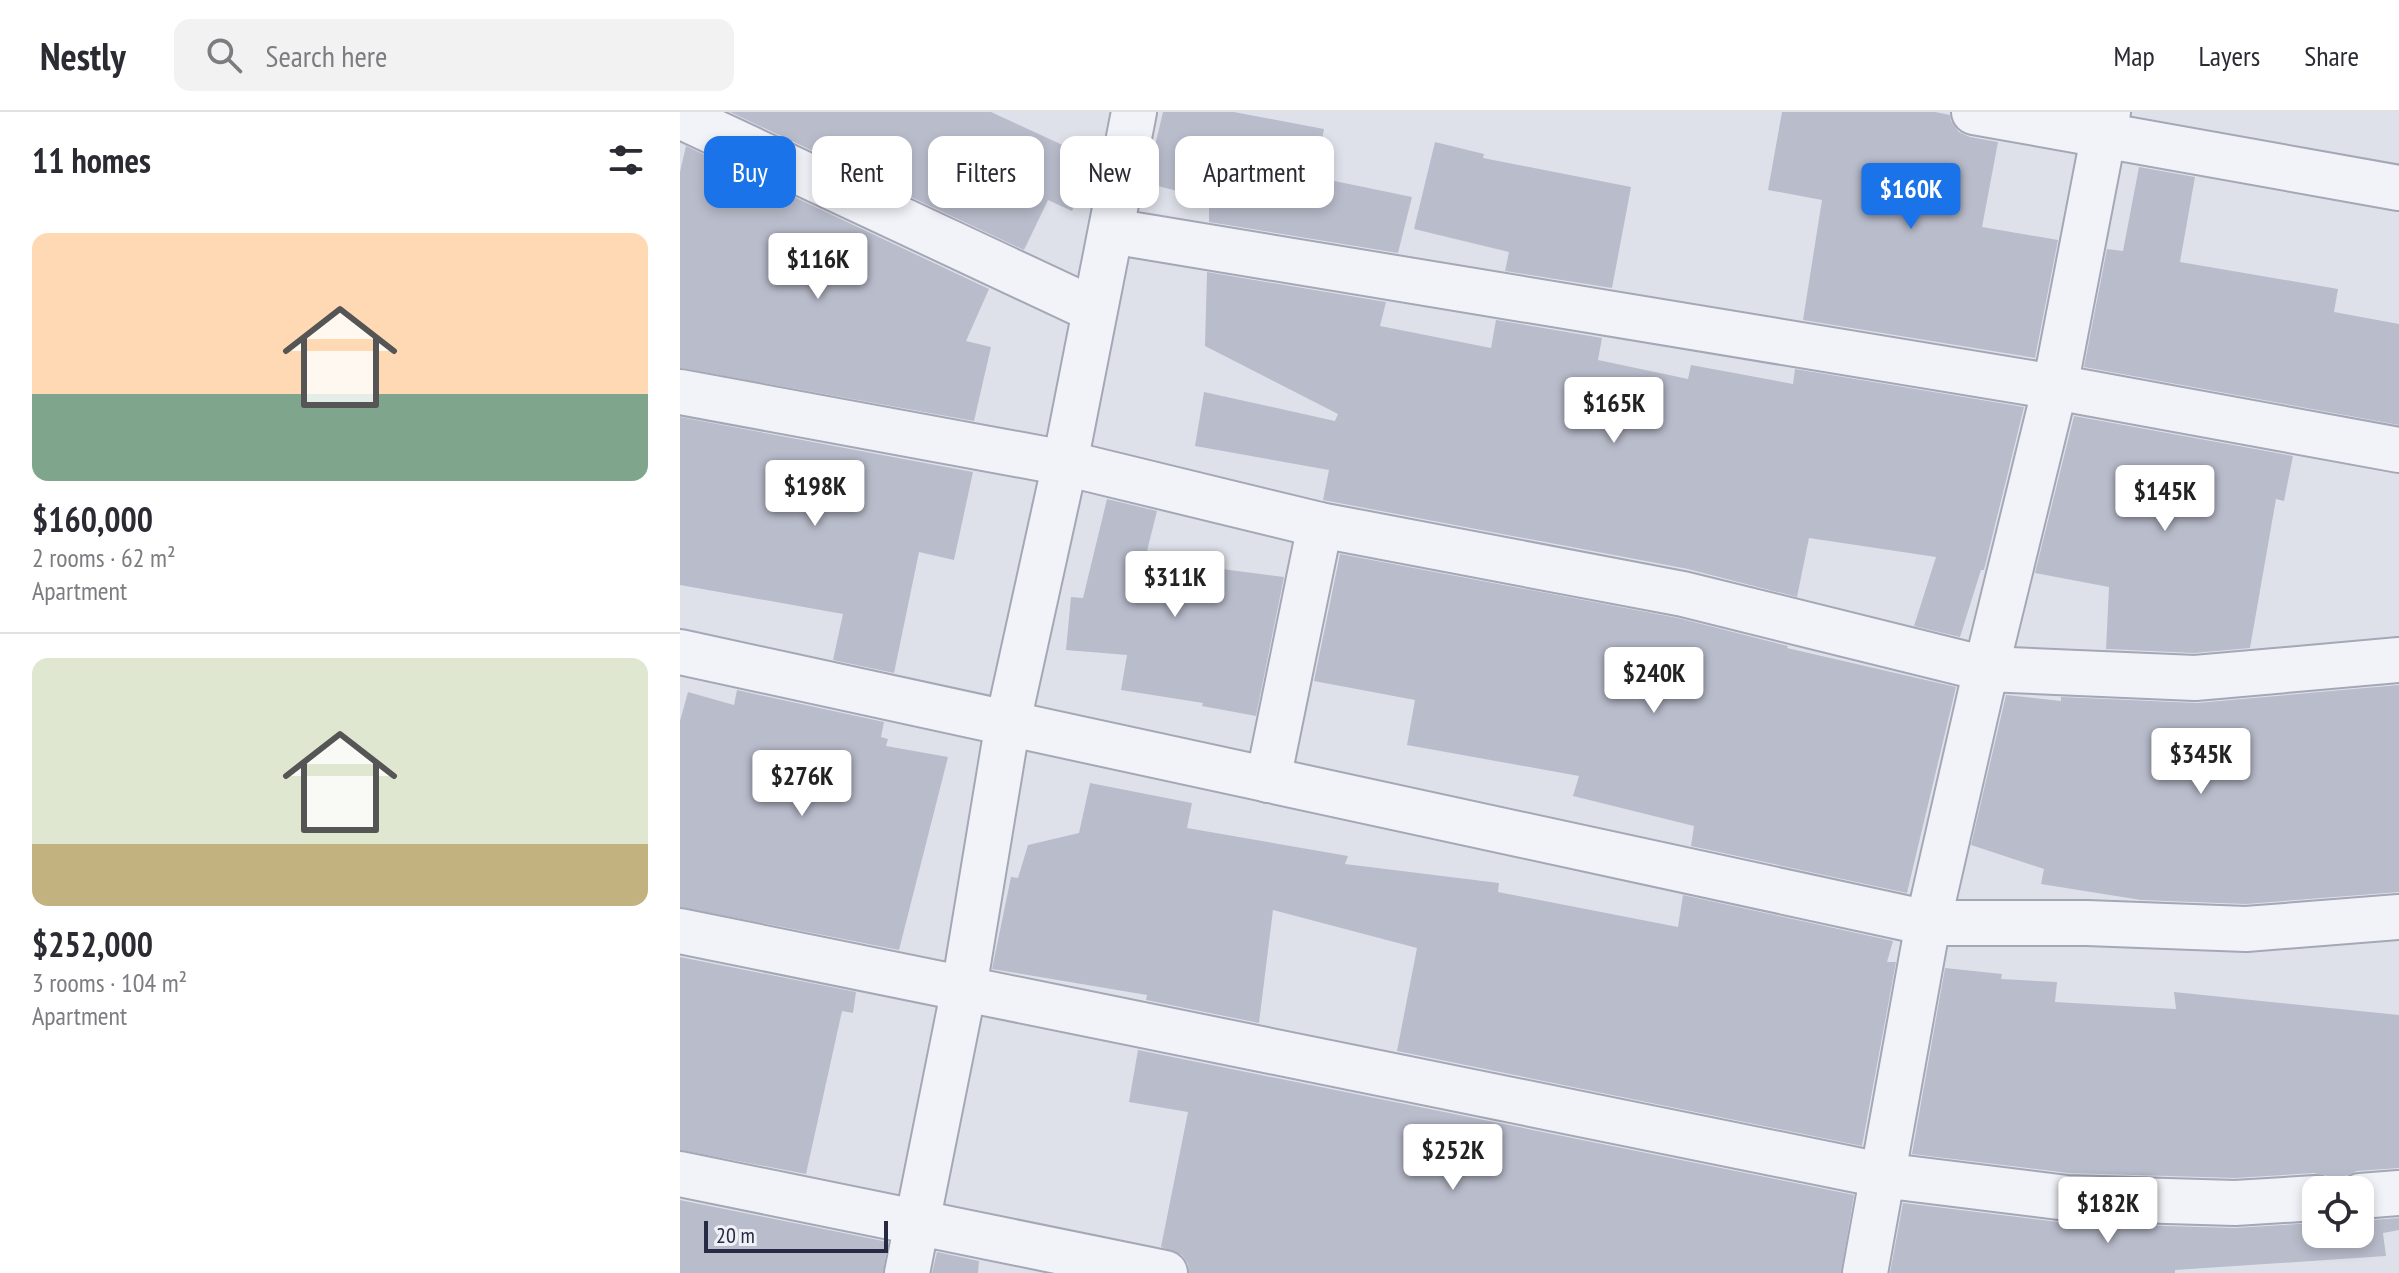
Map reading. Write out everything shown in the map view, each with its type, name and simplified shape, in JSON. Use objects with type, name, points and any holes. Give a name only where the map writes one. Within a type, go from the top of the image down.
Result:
[{"type":"street","points":[[907,1273],[964,988],[1008,722],[1065,463],[1134,112]]},
{"type":"street","points":[[1974,112],[2106,124],[2399,188]]},
{"type":"street","points":[[680,116],[1094,310]]},
{"type":"street","points":[[1865,1273],[1928,923],[2055,387],[2106,124]]},
{"type":"street","points":[[1111,231],[2055,387],[2399,450]]},
{"type":"street","points":[[680,392],[1065,463],[1320,525],[1683,594],[1986,669],[2195,678],[2399,660]]},
{"type":"street","points":[[1268,780],[1320,525]]},
{"type":"street","points":[[680,652],[1928,923],[2087,923],[2246,929],[2399,917]]},
{"type":"street","points":[[680,931],[1881,1175],[2067,1198],[2235,1203],[2302,1199]]},
{"type":"street","points":[[680,1174],[1165,1273]]},
{"type":"street","points":[[2374,1195],[2399,1193]]},
{"type":"building","points":[[730,112],[991,112],[1043,136],[928,136],[928,205],[912,197],[912,136],[812,136],[812,150],[796,143],[796,136],[781,136]]},
{"type":"building","points":[[1163,112],[1234,112],[1324,129],[1323,136],[1175,136],[1175,190],[1159,186],[1157,136]]},
{"type":"building","points":[[1782,112],[1935,112],[1950,115],[1959,132],[1998,142],[1982,227],[2058,240],[2035,358],[1803,320],[1822,200],[1768,190]]},
{"type":"building","points":[[1044,136],[1060,144],[1060,206],[1048,200],[1024,250],[935,208],[1044,208]]},
{"type":"building","points":[[1435,142],[1484,154],[1483,158],[1631,187],[1612,288],[1505,271],[1509,252],[1414,229]]},
{"type":"building","points":[[686,146],[704,154],[704,208],[796,208],[796,198],[989,289],[966,341],[991,347],[974,421],[680,368],[680,172]]},
{"type":"building","points":[[2139,167],[2195,177],[2180,262],[2338,289],[2334,312],[2399,324],[2399,425],[2084,367],[2107,249],[2123,251]]},
{"type":"building","points":[[1334,181],[1412,197],[1398,253],[1209,222],[1209,208],[1334,208]]},
{"type":"building","points":[[1207,272],[1386,302],[1380,326],[1491,348],[1496,320],[1602,338],[1598,360],[1688,379],[1691,365],[1793,384],[1795,369],[2024,407],[1984,570],[1981,570],[1960,637],[1914,626],[1936,557],[1809,538],[1797,597],[1688,569],[1323,500],[1329,470],[1195,446],[1204,392],[1335,421],[1338,414],[1205,346]]},
{"type":"building","points":[[2074,416],[2293,456],[2284,501],[2276,499],[2250,648],[2194,653],[2106,649],[2109,587],[2035,573]]},
{"type":"building","points":[[680,417],[973,472],[954,560],[919,552],[894,673],[833,660],[843,614],[680,585]]},
{"type":"building","points":[[1107,499],[1157,511],[1145,559],[1284,577],[1256,716],[1202,706],[1203,703],[1121,690],[1127,655],[1066,650],[1071,597],[1083,598]]},
{"type":"building","points":[[1340,554],[1678,618],[1787,648],[1956,687],[1907,893],[1691,846],[1694,826],[1573,796],[1579,776],[1407,745],[1415,700],[1314,681]]},
{"type":"building","points":[[2399,685],[2399,892],[2246,904],[2141,900],[2041,884],[2044,869],[1971,845],[2006,695],[2061,701],[2061,697],[2197,703]]},
{"type":"building","points":[[737,690],[884,722],[881,737],[888,739],[886,746],[948,757],[899,950],[680,907],[680,721],[688,692],[734,705]]},
{"type":"building","points":[[1090,783],[1192,803],[1187,828],[1348,856],[1345,864],[1499,883],[1498,892],[1678,927],[1683,895],[1893,941],[1887,962],[1896,962],[1862,1146],[1397,1051],[1417,948],[1273,910],[1259,1023],[1146,1000],[1147,995],[992,969],[1011,877],[1018,878],[1028,845],[1079,833]]},
{"type":"building","points":[[680,957],[856,992],[853,1013],[842,1011],[806,1174],[680,1150]]},
{"type":"building","points":[[1945,968],[2002,974],[2001,979],[2057,982],[2055,1002],[2176,1009],[2174,992],[2399,1015],[2399,1168],[2357,1171],[2345,1176],[2314,1173],[2235,1178],[2069,1173],[1912,1154]]},
{"type":"building","points":[[1138,1050],[1854,1195],[1841,1273],[1189,1273],[1182,1255],[1161,1247],[1188,1112],[1129,1102]]},
{"type":"building","points":[[680,1200],[888,1242],[883,1273],[680,1273]]},
{"type":"building","points":[[1903,1203],[2066,1223],[2234,1228],[2302,1224],[2302,1248],[2374,1248],[2374,1220],[2399,1218],[2399,1230],[2383,1233],[2386,1256],[2175,1270],[2175,1273],[1890,1273]]},
{"type":"building","points":[[937,1252],[979,1261],[978,1273],[932,1273]]}]
